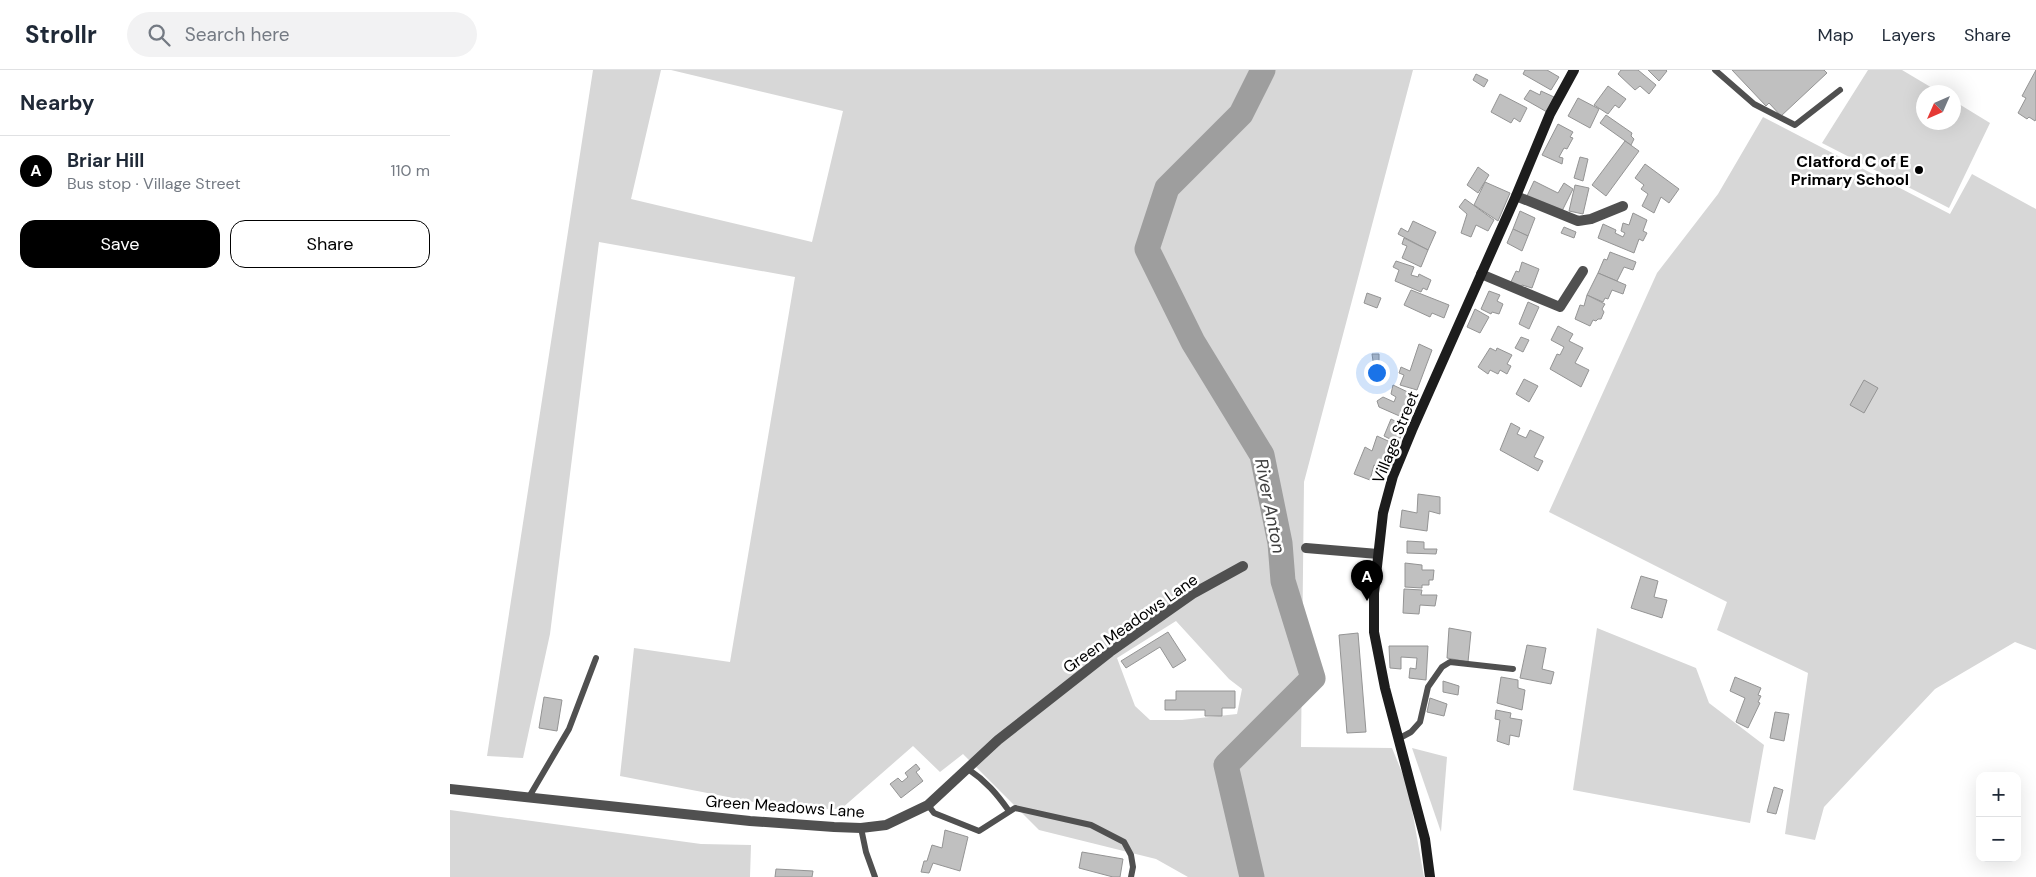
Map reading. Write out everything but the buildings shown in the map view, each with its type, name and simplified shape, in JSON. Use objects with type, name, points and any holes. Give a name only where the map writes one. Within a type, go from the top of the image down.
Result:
[{"type":"street","name":"Village Street","points":[[1430,877],[1425,840],[1384,688],[1374,632],[1374,593],[1382,513],[1393,476],[1550,114],[1574,70]]},
{"type":"street","points":[[1516,196],[1578,221],[1592,219],[1623,206]]},
{"type":"street","points":[[1481,274],[1560,307],[1583,271]]},
{"type":"street","points":[[1306,548],[1378,554]]},
{"type":"street","name":"Green Meadows Lane","points":[[450,789],[750,821],[861,828],[886,825],[928,805],[998,740],[1110,652],[1194,594],[1243,566]]},
{"type":"lane","points":[[1715,70],[1754,104],[1795,126],[1840,90]]},
{"type":"lane","points":[[529,797],[570,728],[596,658]]},
{"type":"lane","points":[[1398,739],[1411,732],[1420,722],[1428,687],[1442,667],[1450,662],[1513,668]]},
{"type":"lane","points":[[968,769],[983,779],[1009,811]]},
{"type":"lane","points":[[928,805],[934,813],[979,831],[1015,808],[1091,825],[1124,842],[1131,854],[1133,868],[1131,877]]},
{"type":"lane","points":[[861,828],[866,852],[876,877]]},
{"type":"shaded area","points":[[593,70],[661,70],[631,199],[812,242],[843,111],[671,70],[1413,70],[1304,482],[1301,747],[1392,748],[1408,787],[1424,877],[1188,877],[1156,859],[1039,830],[963,754],[940,772],[913,746],[841,809],[790,809],[620,776],[634,648],[730,662],[795,277],[599,242],[550,634],[523,758],[487,756]],"holes":[[[1176,621],[1229,679],[1242,689],[1237,714],[1182,720],[1150,720],[1135,706],[1117,658]]]},
{"type":"shaded area","points":[[1868,70],[1902,70],[1927,85],[1916,85],[1916,130],[1961,130],[1961,105],[1990,123],[1949,208],[1822,143]]},
{"type":"shaded area","points":[[1763,117],[1950,214],[1972,174],[2036,209],[2036,650],[2015,642],[1935,689],[1824,807],[1815,840],[1785,834],[1808,673],[1717,630],[1727,602],[1549,512],[1657,273],[1718,194]]},
{"type":"shaded area","points":[[1597,628],[1696,668],[1709,703],[1764,745],[1750,823],[1573,790]]},
{"type":"shaded area","points":[[1412,748],[1447,757],[1441,832]]},
{"type":"shaded area","points":[[450,810],[701,844],[751,845],[750,877],[450,877]]},
{"type":"waterway","name":"River Anton","points":[[1252,877],[1226,765],[1313,678],[1283,581],[1280,543],[1262,455],[1193,342],[1147,249],[1167,188],[1241,114],[1263,70]]},
{"type":"place","name":"Clatford C of E Primary School","points":[[1919,170]]},
{"type":"place","name":"Briar Hill","points":[[1367,601]]}]
